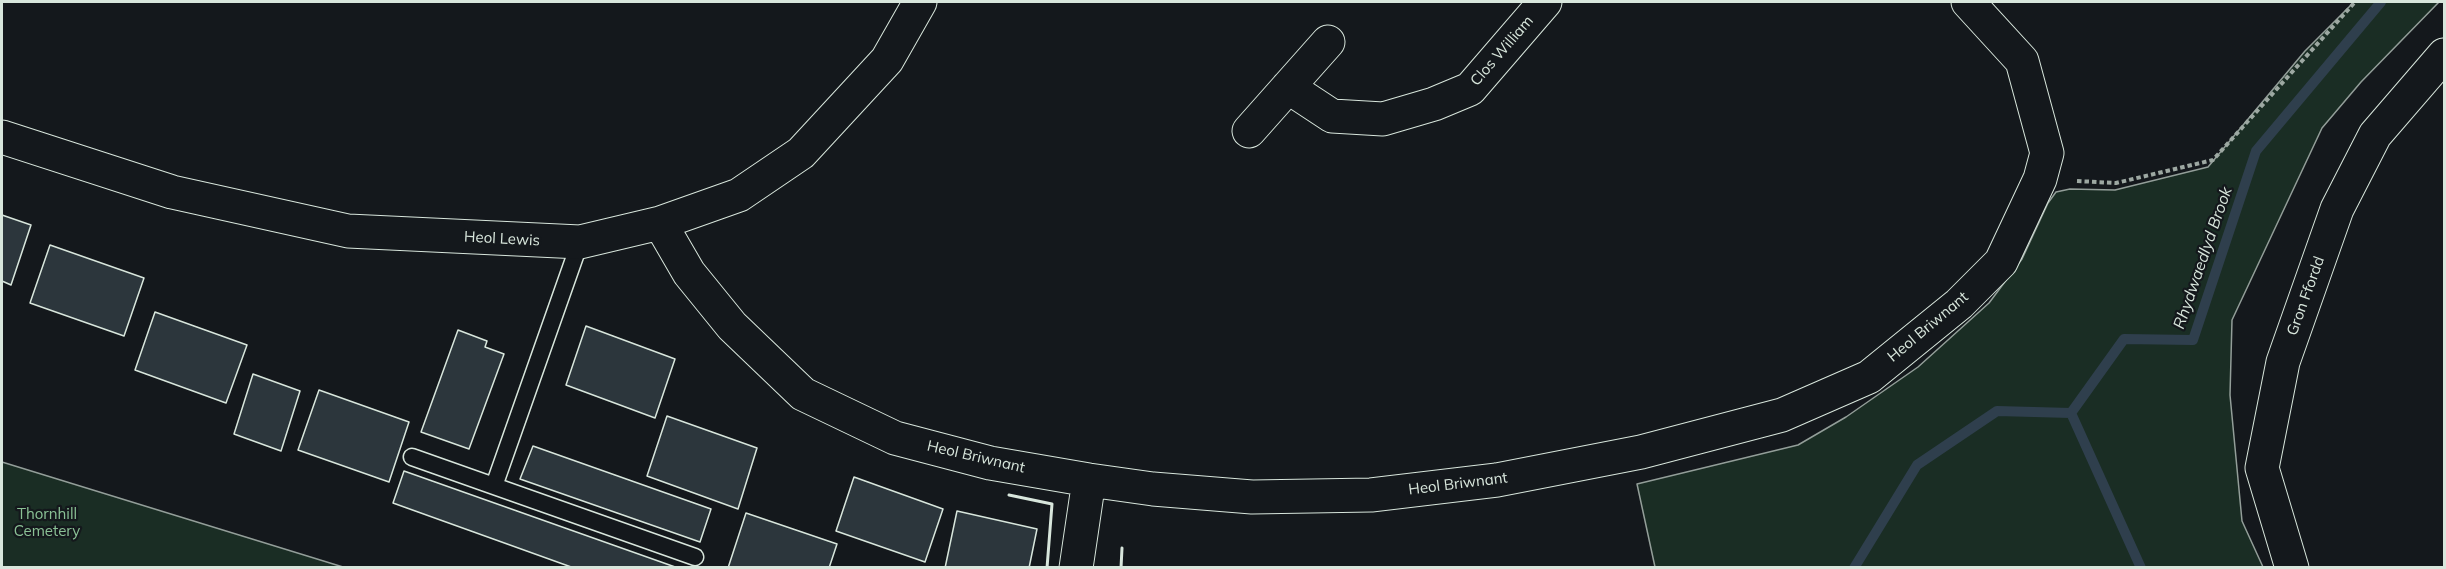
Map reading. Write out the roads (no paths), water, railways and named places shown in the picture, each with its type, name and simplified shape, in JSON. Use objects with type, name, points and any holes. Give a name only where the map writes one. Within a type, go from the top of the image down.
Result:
[{"type":"street","name":"Heol Lewis","points":[[2,137],[172,192],[348,231],[580,242],[660,223],[739,195],[801,153],[887,60],[920,2]]},
{"type":"street","name":"Clos William","points":[[1288,87],[1332,116],[1383,119],[1434,104],[1470,89],[1545,2]]},
{"type":"street","name":"Heol Briwnant","points":[[660,223],[688,273],[732,326],[803,394],[895,438],[990,463],[1089,480],[1153,489],[1252,497],[1371,495],[1497,480],[1641,452],[1782,415],[1869,377],[1959,304],[2001,262],[2040,179],[2047,153],[2022,61],[1968,2]]},
{"type":"street","points":[[1249,131],[1328,42]]},
{"type":"street","name":"Gron Ffordd","points":[[2292,567],[2262,468],[2283,362],[2337,209],[2375,135],[2445,55]]},
{"type":"street","points":[[1076,567],[1089,480]]},
{"type":"lane","points":[[494,486],[580,242]]},
{"type":"lane","points":[[412,458],[695,557]]},
{"type":"waterway","name":"Rhydwaedlyd Brook","points":[[1854,568],[1917,465],[1997,411],[2071,413],[2124,339],[2193,340],[2256,151],[2381,2]]},
{"type":"waterway","points":[[2071,413],[2141,568]]},
{"type":"park label","name":"Thornhill Cemetery","points":[[47,522]]}]
